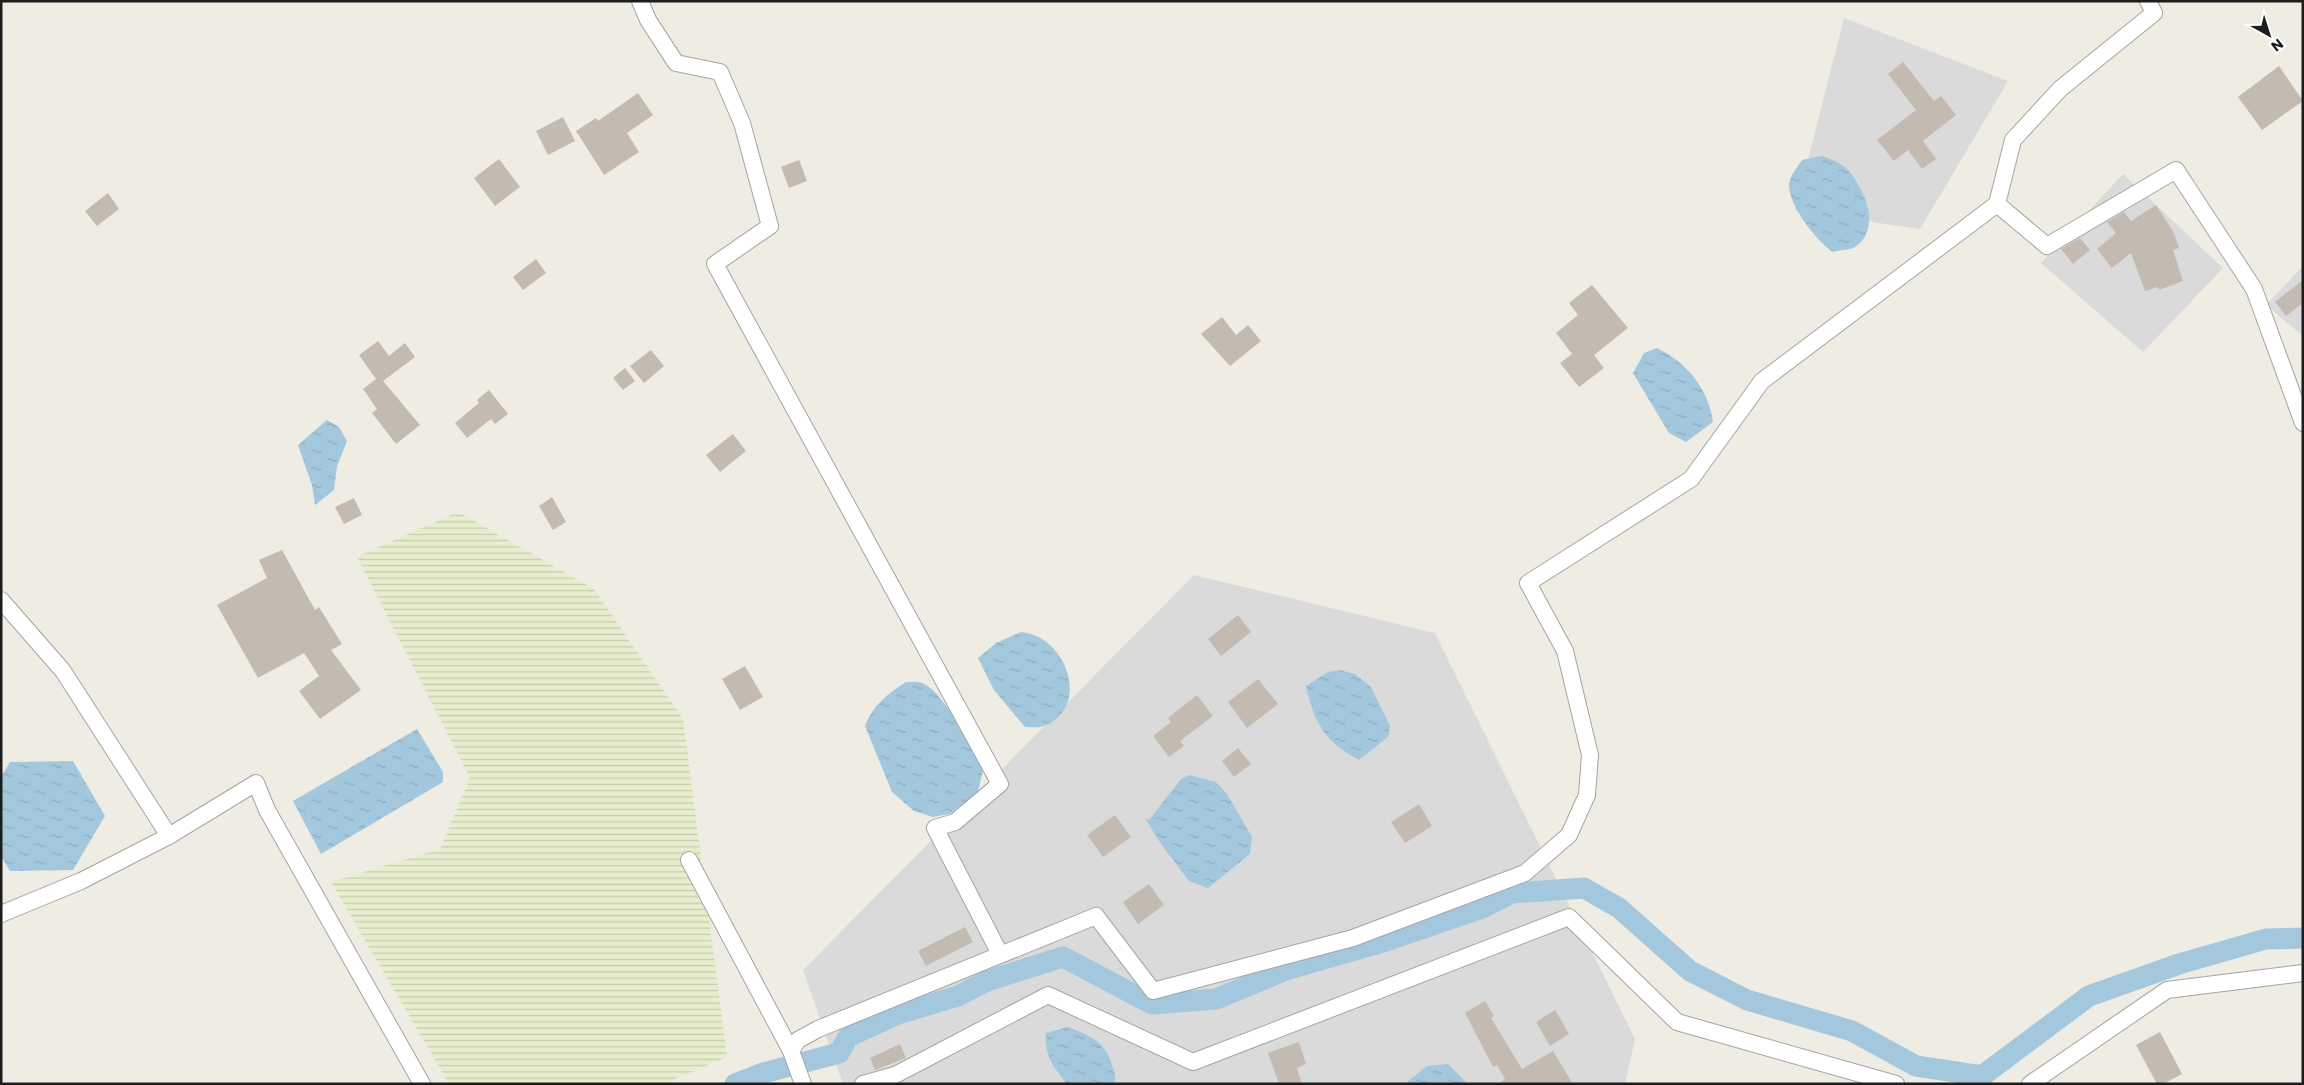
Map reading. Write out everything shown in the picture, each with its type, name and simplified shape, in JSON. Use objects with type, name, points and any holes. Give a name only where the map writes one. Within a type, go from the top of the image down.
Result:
[{"type":"street","points":[[640,1],[648,20],[676,63],[720,72],[742,123],[770,226],[715,264],[1000,784],[956,822],[935,828],[1000,954]]},
{"type":"street","points":[[791,1051],[798,1040],[818,1029],[1096,916],[1153,991],[1353,938],[1525,873],[1569,835],[1587,795],[1590,755],[1565,651],[1528,583],[1691,479],[1762,381],[1997,204],[2013,140],[2060,89],[2154,13],[2148,1]]},
{"type":"street","points":[[1997,204],[2047,246],[2176,170],[2254,289],[2303,423]]},
{"type":"street","points":[[1,600],[64,671],[169,836]]},
{"type":"street","points":[[1,914],[81,881],[169,836],[256,783],[272,819],[422,1084]]},
{"type":"street","points":[[689,860],[791,1051],[803,1084]]},
{"type":"street","points":[[863,1084],[894,1075],[1048,996],[1193,1062],[1569,917],[1677,1022],[1896,1084]]},
{"type":"street","points":[[2030,1084],[2167,990],[2303,973]]},
{"type":"shaded area","points":[[1844,18],[2008,81],[1920,229],[1795,211]]},
{"type":"shaded area","points":[[2123,174],[2223,268],[2143,352],[2041,263]]},
{"type":"shaded area","points":[[2303,266],[2303,336],[2266,305]]},
{"type":"shaded area","points":[[1194,575],[1435,633],[1635,1039],[1625,1084],[843,1084],[803,970]]},
{"type":"green space","points":[[458,512],[594,589],[683,719],[727,1057],[663,1084],[449,1084],[331,882],[440,849],[470,778],[357,557]]},
{"type":"water","points":[[1822,156],[1846,168],[1859,185],[1864,196],[1868,208],[1868,230],[1863,239],[1853,248],[1833,252],[1826,247],[1803,219],[1792,198],[1789,188],[1790,180],[1802,160]]},
{"type":"water","points":[[1657,348],[1687,369],[1701,388],[1710,410],[1713,422],[1686,442],[1669,433],[1633,373],[1644,353]]},
{"type":"water","points":[[327,420],[339,427],[347,441],[337,466],[334,490],[315,505],[312,485],[298,445]]},
{"type":"water","points":[[1021,632],[1037,636],[1050,645],[1061,658],[1067,673],[1070,688],[1067,703],[1059,716],[1042,727],[1025,727],[994,690],[978,658],[996,643]]},
{"type":"water","points":[[1340,670],[1355,674],[1371,687],[1390,726],[1388,737],[1359,760],[1338,746],[1323,730],[1313,711],[1306,686],[1328,672]]},
{"type":"water","points":[[906,682],[922,683],[939,697],[965,735],[983,770],[978,792],[949,814],[933,817],[914,811],[892,792],[865,726],[876,706]]},
{"type":"water","points":[[417,729],[443,772],[443,782],[321,854],[293,801]]},
{"type":"water","points":[[73,761],[105,816],[73,870],[10,871],[1,856],[1,777],[10,762]]},
{"type":"water","points":[[1189,775],[1216,782],[1227,794],[1252,837],[1250,854],[1208,888],[1189,881],[1161,844],[1145,818],[1149,820],[1181,779]]},
{"type":"water","points":[[1067,1027],[1089,1036],[1101,1045],[1109,1057],[1114,1072],[1114,1084],[1067,1084],[1048,1055],[1046,1033]]},
{"type":"water","points":[[1448,1064],[1468,1084],[1407,1084],[1427,1066]]},
{"type":"building","points":[[1903,62],[1934,101],[1941,96],[1956,115],[1923,141],[1936,159],[1922,169],[1908,150],[1894,161],[1877,140],[1916,110],[1888,74]]},
{"type":"building","points":[[2279,66],[2303,101],[2262,130],[2238,97]]},
{"type":"building","points":[[638,93],[653,115],[627,133],[639,152],[604,175],[576,131],[596,118],[598,121]]},
{"type":"building","points":[[563,117],[575,141],[548,155],[536,131]]},
{"type":"building","points":[[499,159],[520,187],[495,206],[474,178]]},
{"type":"building","points":[[799,160],[807,181],[789,188],[781,167]]},
{"type":"building","points":[[108,193],[119,209],[97,226],[85,211]]},
{"type":"building","points":[[2156,205],[2174,233],[2179,248],[2173,250],[2183,281],[2159,290],[2158,287],[2145,291],[2131,253],[2112,268],[2097,249],[2116,233],[2107,222],[2124,212],[2131,221]]},
{"type":"building","points":[[2080,238],[2090,250],[2073,264],[2061,249]]},
{"type":"building","points":[[536,259],[546,273],[523,290],[513,277]]},
{"type":"building","points":[[2303,280],[2303,303],[2286,316],[2275,302]]},
{"type":"building","points":[[1592,285],[1628,328],[1594,355],[1604,368],[1579,387],[1560,363],[1572,354],[1556,333],[1578,315],[1569,303]]},
{"type":"building","points":[[1222,317],[1236,335],[1248,325],[1261,341],[1230,366],[1201,334]]},
{"type":"building","points":[[378,341],[389,356],[405,343],[415,357],[383,381],[420,425],[396,444],[372,413],[377,409],[363,389],[376,379],[359,355]]},
{"type":"building","points":[[651,350],[664,366],[644,383],[630,366]]},
{"type":"building","points":[[625,368],[635,381],[623,390],[613,378]]},
{"type":"building","points":[[489,390],[508,414],[495,424],[491,419],[467,438],[455,423],[479,403],[477,400]]},
{"type":"building","points":[[733,434],[746,451],[720,472],[706,455]]},
{"type":"building","points":[[552,497],[566,522],[553,530],[539,506]]},
{"type":"building","points":[[354,498],[362,515],[344,524],[335,507]]},
{"type":"building","points":[[282,550],[315,610],[319,607],[342,644],[331,650],[361,690],[320,719],[299,691],[319,676],[304,653],[258,678],[217,605],[267,578],[259,560]]},
{"type":"building","points":[[1238,615],[1251,632],[1221,656],[1208,639]]},
{"type":"building","points":[[745,666],[763,697],[740,710],[722,679]]},
{"type":"building","points":[[1258,679],[1278,704],[1247,728],[1228,702]]},
{"type":"building","points":[[1197,695],[1213,716],[1180,741],[1184,746],[1169,757],[1153,736],[1171,722],[1168,718]]},
{"type":"building","points":[[1238,748],[1251,764],[1234,777],[1222,761]]},
{"type":"building","points":[[1419,804],[1432,826],[1405,843],[1391,822]]},
{"type":"building","points":[[1115,815],[1131,837],[1103,857],[1087,835]]},
{"type":"building","points":[[1149,884],[1164,905],[1138,924],[1123,902]]},
{"type":"building","points":[[965,927],[973,942],[926,966],[918,951]]},
{"type":"building","points":[[1485,1001],[1494,1016],[1491,1018],[1522,1069],[1553,1051],[1573,1084],[1498,1084],[1505,1079],[1497,1065],[1493,1067],[1465,1013]]},
{"type":"building","points":[[1555,1010],[1569,1034],[1550,1046],[1536,1022]]},
{"type":"building","points":[[2160,1032],[2182,1074],[2163,1084],[2157,1084],[2136,1045]]},
{"type":"building","points":[[1299,1042],[1306,1064],[1297,1068],[1302,1084],[1279,1084],[1268,1053]]},
{"type":"building","points":[[900,1044],[906,1058],[875,1070],[870,1058]]},
{"type":"waterway","points":[[735,1084],[763,1073],[839,1053],[848,1037],[898,1014],[958,996],[987,981],[1063,957],[1152,1004],[1216,999],[1286,970],[1383,942],[1482,908],[1512,893],[1584,888],[1619,908],[1690,971],[1747,1000],[1852,1031],[1916,1066],[1982,1076],[2089,996],[2179,964],[2266,939],[2303,938]]}]
